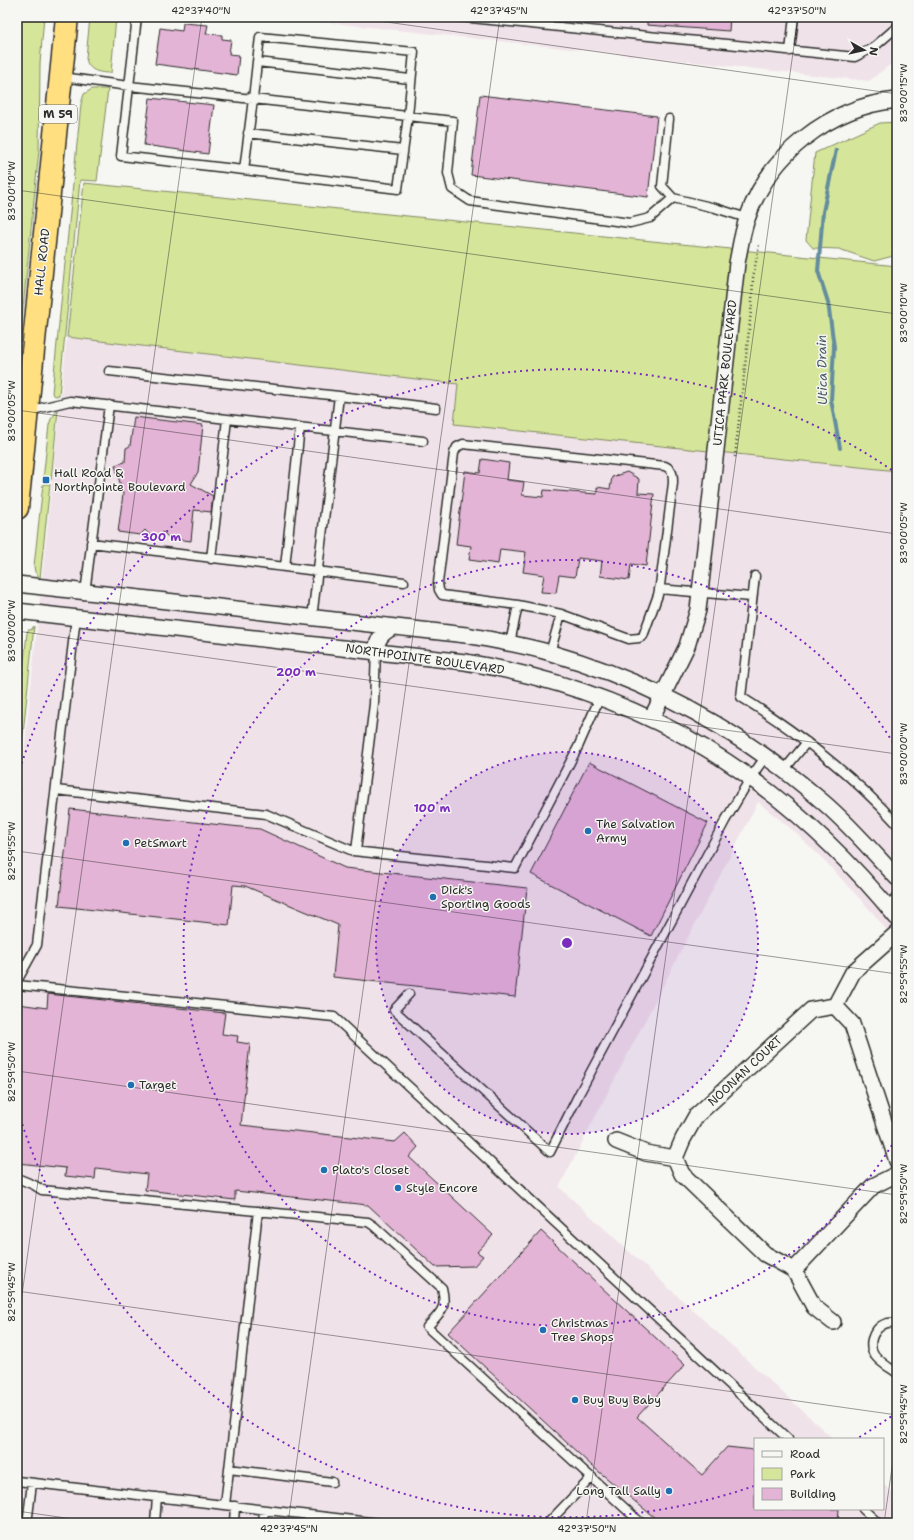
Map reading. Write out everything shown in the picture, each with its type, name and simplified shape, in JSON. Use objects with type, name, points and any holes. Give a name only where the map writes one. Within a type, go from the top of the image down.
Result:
[{"type":"highway","name":"HALL ROAD","points":[[17,508],[67,17]]},
{"type":"street","name":"UTICA PARK BOULEVARD","points":[[651,719],[691,636],[701,592],[737,263],[747,218],[760,190],[771,172],[787,153],[803,139],[819,127],[840,116],[868,106],[897,100]]},
{"type":"street","points":[[17,584],[85,593],[466,635],[510,643],[550,653],[602,670],[663,696],[708,720],[766,756],[834,811],[897,878]]},
{"type":"street","points":[[178,629],[180,603]]},
{"type":"street","name":"NORTHPOINTE BOULEVARD","points":[[17,611],[465,662],[542,678],[600,697],[651,719],[715,754],[751,777],[785,803],[892,902],[897,918]]},
{"type":"street","points":[[376,652],[377,644],[382,633],[394,628]]},
{"type":"street","points":[[897,933],[853,972],[835,1006],[852,1024],[897,1160]]},
{"type":"street","name":"NOONAN COURT","points":[[675,1158],[683,1139],[696,1116],[811,1010],[835,1006]]},
{"type":"street","points":[[616,1141],[646,1153],[675,1158],[682,1174],[765,1254],[794,1270],[814,1307],[834,1322]]},
{"type":"street","points":[[794,1270],[873,1186],[897,1174]]},
{"type":"lane","points":[[137,17],[121,156],[398,189],[408,116],[410,78],[414,52],[260,37],[244,170]]},
{"type":"lane","points":[[460,17],[855,57],[874,46],[897,27]]},
{"type":"lane","points":[[790,51],[794,17]]},
{"type":"lane","points":[[257,62],[410,78]]},
{"type":"lane","points":[[61,77],[130,86],[453,121],[448,173],[452,189],[470,201],[630,222],[650,218],[673,198]]},
{"type":"lane","points":[[669,119],[662,186],[673,198],[715,208],[747,218]]},
{"type":"lane","points":[[248,133],[403,150]]},
{"type":"lane","points":[[109,371],[436,408]]},
{"type":"lane","points":[[312,618],[339,396]]},
{"type":"lane","points":[[27,411],[70,400],[227,420],[423,440]]},
{"type":"lane","points":[[85,593],[109,405]]},
{"type":"lane","points":[[211,559],[227,420]]},
{"type":"lane","points":[[285,567],[300,427]]},
{"type":"lane","points":[[463,444],[469,444],[657,465],[670,468],[673,474],[673,483],[659,589],[646,631],[643,636],[629,639],[561,614],[518,605],[442,595],[439,590],[454,453],[457,447],[463,444]]},
{"type":"lane","points":[[91,543],[404,582]]},
{"type":"lane","points":[[755,576],[751,597],[741,697],[807,742],[870,796],[897,824]]},
{"type":"lane","points":[[659,589],[751,597]]},
{"type":"lane","points":[[510,643],[518,605]]},
{"type":"lane","points":[[550,653],[561,614]]},
{"type":"lane","points":[[17,981],[37,945],[76,617]]},
{"type":"lane","points":[[356,851],[374,704],[376,652]]},
{"type":"lane","points":[[56,790],[266,814],[352,851],[515,868],[578,747],[600,697]]},
{"type":"lane","points":[[784,770],[807,742]]},
{"type":"lane","points":[[409,994],[394,1010],[550,1152],[579,1094],[725,821],[751,777],[766,756]]},
{"type":"lane","points":[[17,985],[334,1017],[787,1438]]},
{"type":"lane","points":[[17,1178],[42,1190],[368,1222],[442,1288],[445,1299],[443,1309],[427,1326],[642,1523]]},
{"type":"lane","points":[[225,1505],[258,1211]]},
{"type":"lane","points":[[897,1324],[886,1323],[879,1327],[874,1333],[871,1341],[872,1350],[876,1357],[897,1373]]},
{"type":"lane","points":[[229,1469],[332,1482]]},
{"type":"lane","points":[[548,1523],[592,1477]]},
{"type":"lane","points":[[17,1481],[379,1523]]},
{"type":"lane","points":[[28,1516],[32,1483]]},
{"type":"lane","points":[[154,1523],[157,1497]]},
{"type":"lane","points":[[234,1523],[235,1506]]},
{"type":"lane","points":[[263,1523],[264,1510]]},
{"type":"lane","points":[[864,1510],[878,1523]]},
{"type":"path","points":[[735,457],[752,310],[754,272],[759,245]]},
{"type":"shaded area","points":[[277,17],[897,17],[897,59],[869,81]]},
{"type":"shaded area","points":[[67,337],[458,384],[454,424],[897,470],[897,943],[872,912],[825,861],[795,832],[758,802],[559,1187],[832,1438],[754,1438],[754,1510],[884,1510],[884,1485],[897,1497],[897,1523],[17,1523],[17,821]]},
{"type":"green space","points":[[17,17],[44,17],[40,63],[39,150],[17,367]]},
{"type":"green space","points":[[90,17],[116,17],[111,73],[95,70],[89,66],[87,62],[86,58]]},
{"type":"green space","points":[[92,89],[108,89],[97,181],[80,180],[59,395],[55,396],[52,393],[81,104],[84,94]]},
{"type":"green space","points":[[897,122],[897,255],[874,261],[839,249],[813,248],[806,240],[815,153],[880,123]]},
{"type":"green space","points":[[84,183],[897,266],[897,471],[454,424],[458,384],[67,337]]},
{"type":"green space","points":[[58,410],[51,480],[43,480],[49,425],[51,419]]},
{"type":"green space","points":[[43,484],[50,484],[40,578],[35,572],[34,566]]},
{"type":"green space","points":[[34,626],[17,793],[17,727],[27,633],[28,630],[31,630]]},
{"type":"building","points":[[647,17],[730,17],[729,31],[647,25]]},
{"type":"building","points":[[183,23],[208,25],[206,34],[222,35],[222,39],[231,40],[229,54],[239,55],[237,75],[155,64],[160,28],[182,31]]},
{"type":"building","points":[[480,95],[657,116],[648,197],[471,175]]},
{"type":"building","points":[[150,98],[214,105],[208,154],[144,145]]},
{"type":"building","points":[[134,417],[203,425],[198,472],[191,484],[213,496],[211,512],[194,510],[191,541],[169,538],[163,532],[159,536],[150,535],[145,530],[140,535],[118,532],[123,494],[115,465],[125,462],[126,448],[130,446]]},
{"type":"building","points":[[482,459],[509,463],[507,480],[524,482],[522,495],[543,497],[544,490],[597,494],[597,487],[610,489],[612,477],[627,472],[639,479],[638,493],[654,494],[646,566],[631,564],[629,580],[600,576],[602,561],[578,558],[575,577],[559,575],[556,593],[541,592],[544,575],[523,572],[526,552],[500,549],[498,564],[469,560],[471,546],[456,544],[465,471],[480,473]]},
{"type":"building","points":[[589,762],[708,823],[651,936],[531,874]]},
{"type":"building","points":[[70,809],[260,829],[345,868],[527,888],[515,997],[333,977],[338,925],[245,886],[233,885],[229,925],[59,906]]},
{"type":"building","name":"Target","points":[[48,994],[225,1013],[222,1034],[238,1036],[237,1042],[250,1044],[241,1125],[395,1142],[405,1133],[418,1147],[409,1157],[493,1235],[477,1252],[483,1256],[474,1266],[435,1267],[368,1205],[235,1191],[235,1200],[145,1190],[147,1174],[96,1168],[95,1179],[65,1176],[66,1168],[17,1163],[18,1004],[47,1008]]},
{"type":"building","points":[[541,1231],[685,1365],[637,1417],[702,1475],[727,1447],[754,1450],[754,1510],[839,1510],[838,1523],[661,1523],[592,1466],[448,1333]]},
{"type":"waterway","name":"Utica Drain","points":[[836,150],[823,212],[818,271],[828,302],[834,347],[831,400],[840,448]]},
{"type":"place","name":"Hall Road & Northpointe Boulevard","points":[[46,480]]},
{"type":"place","name":"The Salvation Army","points":[[588,831]]},
{"type":"place","name":"PetSmart","points":[[126,843]]},
{"type":"place","name":"Dick's Sporting Goods","points":[[433,897]]},
{"type":"place","name":"Target","points":[[131,1085]]},
{"type":"place","name":"Plato's Closet","points":[[324,1170]]},
{"type":"place","name":"Style Encore","points":[[398,1188]]},
{"type":"place","name":"Christmas Tree Shops","points":[[543,1330]]},
{"type":"place","name":"Buy Buy Baby","points":[[575,1400]]},
{"type":"place","name":"Long Tall Sally","points":[[669,1491]]}]
